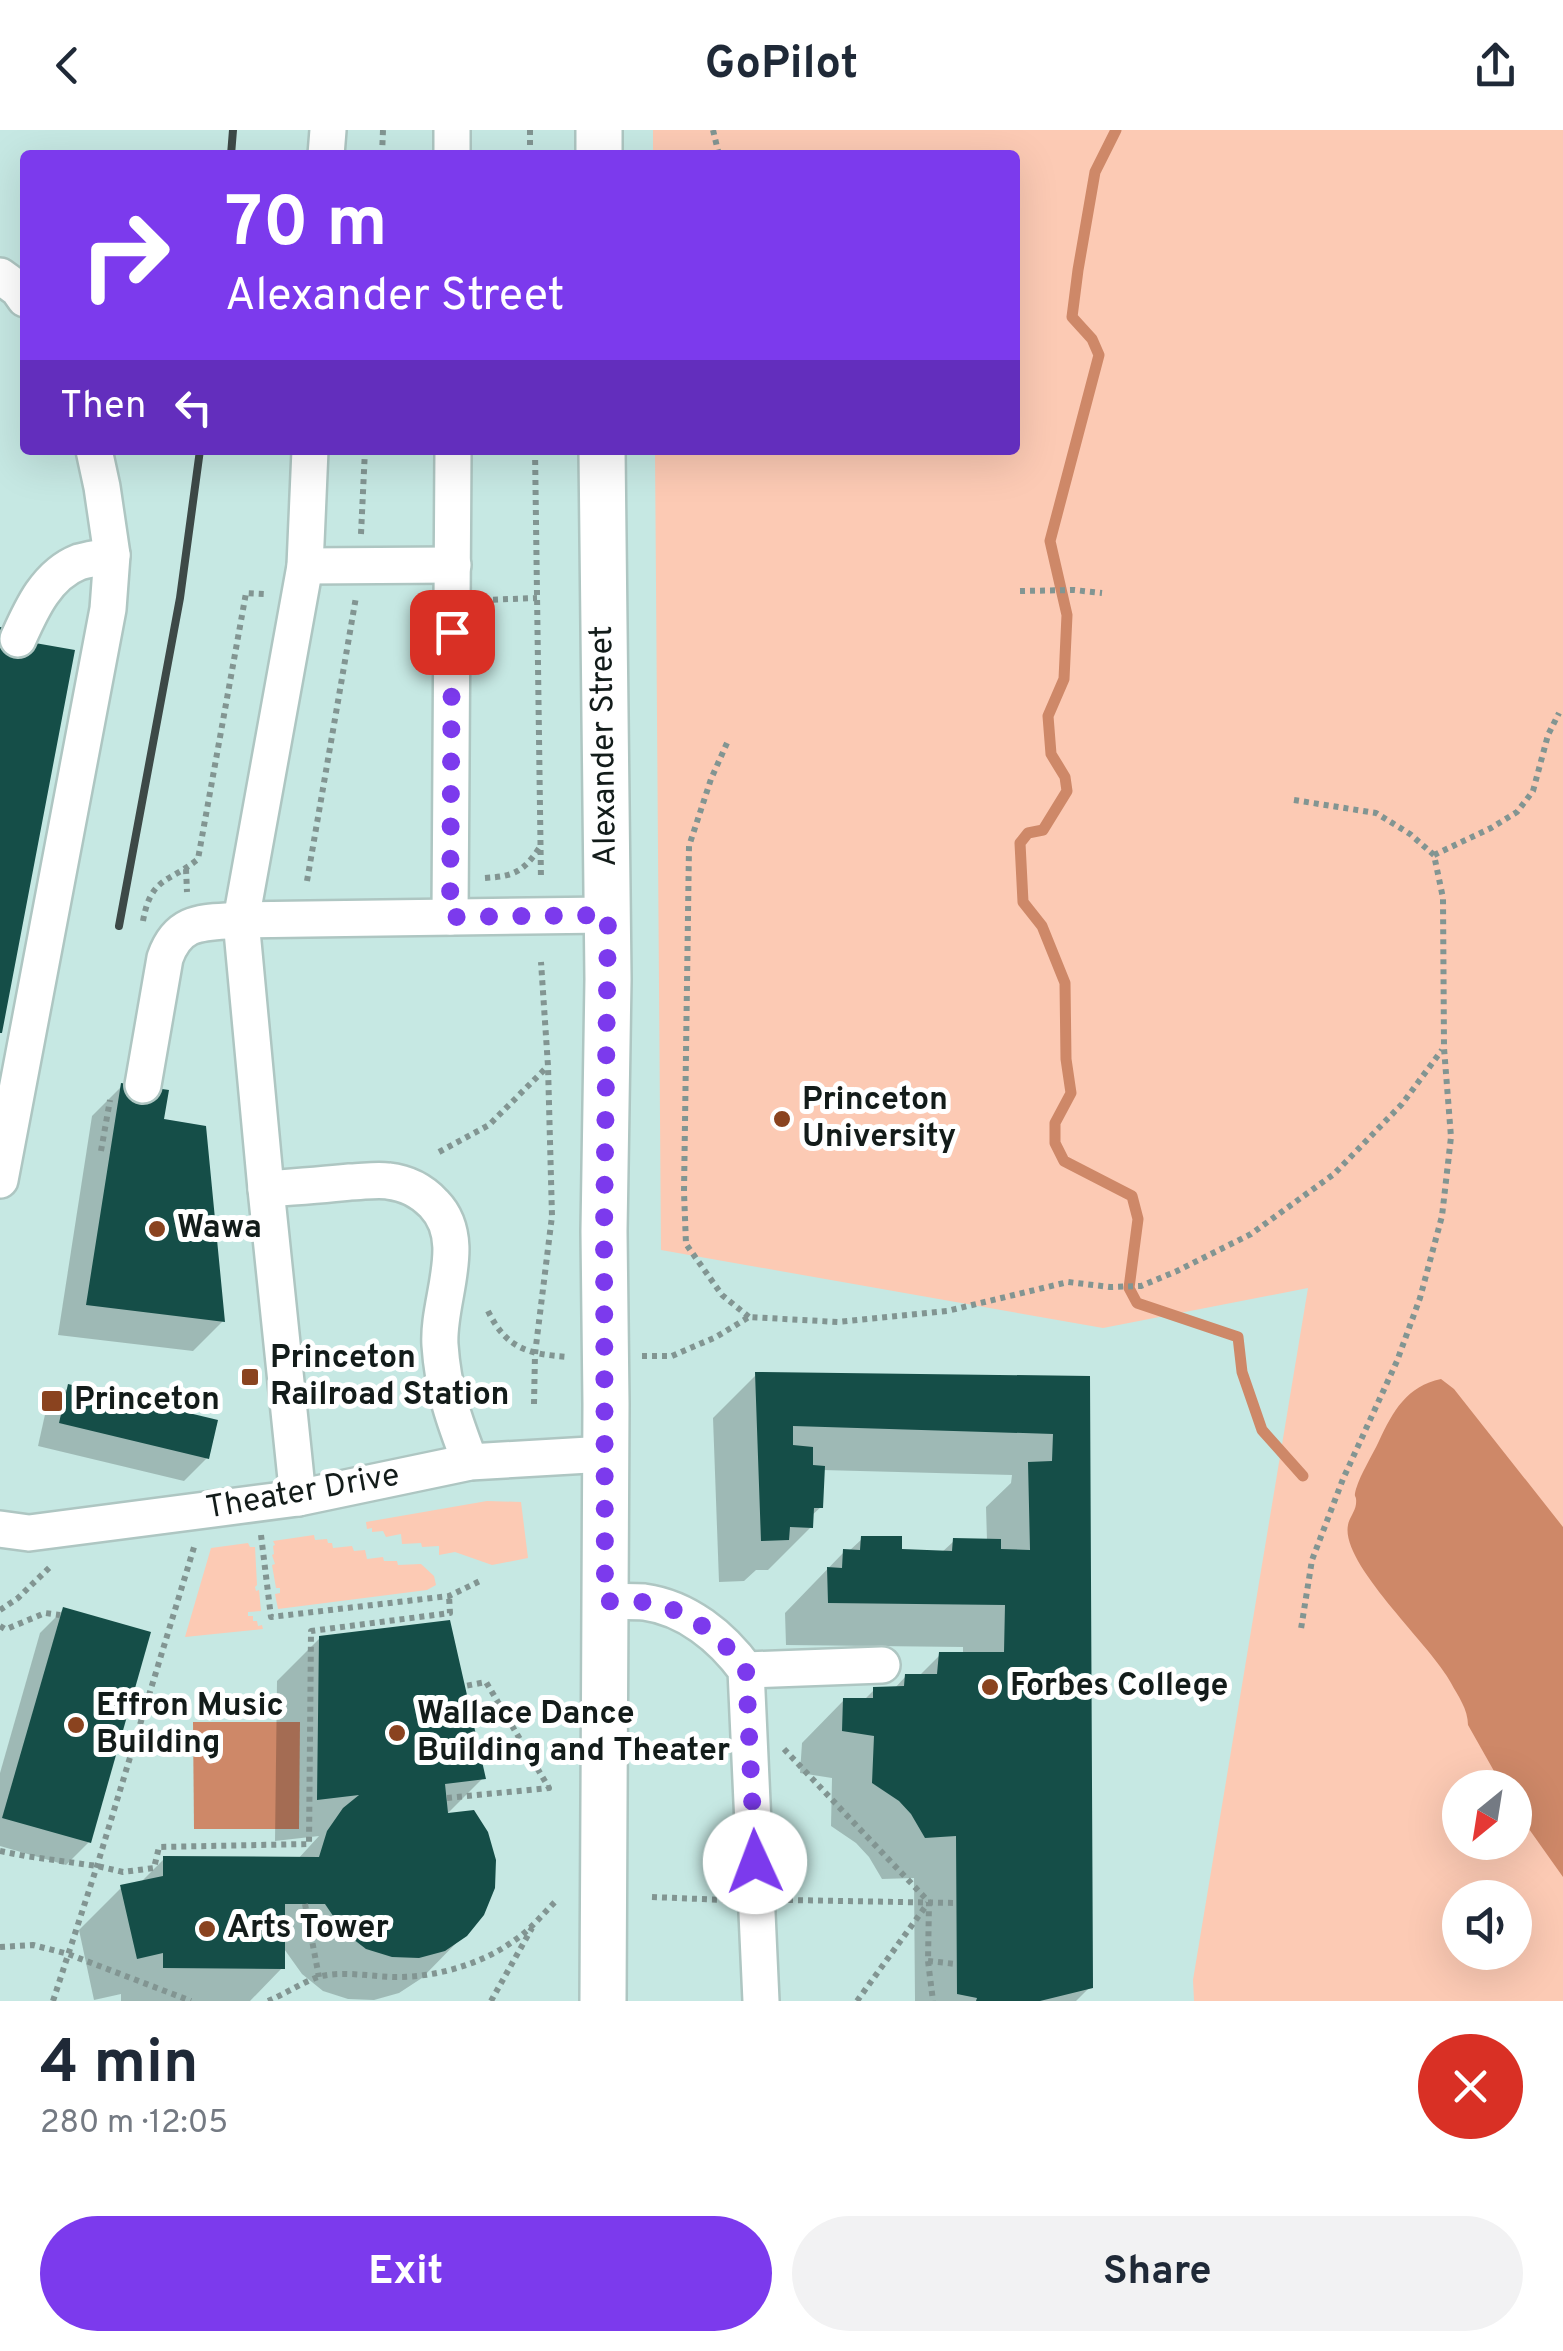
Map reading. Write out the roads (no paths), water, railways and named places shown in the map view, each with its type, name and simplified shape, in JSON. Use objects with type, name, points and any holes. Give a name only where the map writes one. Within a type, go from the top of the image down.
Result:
[{"type":"main road","name":"Alexander Street","points":[[602,455],[608,915],[603,2001]]},
{"type":"street","points":[[0,276],[20,293]]},
{"type":"street","points":[[0,1180],[108,610],[112,555],[95,455]]},
{"type":"street","points":[[298,1498],[241,920],[305,566],[310,455]]},
{"type":"street","points":[[450,917],[452,455]]},
{"type":"street","points":[[18,640],[43,591],[56,577],[78,563],[112,555]]},
{"type":"street","points":[[305,566],[453,566]]},
{"type":"street","points":[[127,1090],[170,945],[179,932],[193,924],[608,915]]},
{"type":"street","points":[[266,1189],[385,1180],[410,1186],[442,1212],[450,1232],[450,1262],[439,1338],[443,1382],[470,1462]]},
{"type":"street","name":"Theater Drive","points":[[0,1529],[29,1533],[298,1498],[470,1462],[606,1454]]},
{"type":"street","points":[[605,1601],[647,1602],[697,1622],[730,1648],[746,1670],[761,2001]]},
{"type":"street","points":[[746,1670],[882,1665]]},
{"type":"waterway","points":[[1116,130],[1095,172],[1072,317],[1092,339],[1099,355],[1050,541],[1067,615],[1064,679],[1048,716],[1051,754],[1065,777],[1067,791],[1043,830],[1028,833],[1020,843],[1023,902],[1042,926],[1065,983],[1066,1059],[1071,1093],[1055,1123],[1055,1143],[1064,1161],[1132,1196],[1138,1219],[1129,1288],[1137,1303],[1238,1337],[1242,1372],[1262,1430],[1303,1476]]},
{"type":"railway","points":[[231,150],[233,130]]},
{"type":"railway","points":[[119,926],[180,598],[199,455]]},
{"type":"place","name":"Princeton University","points":[[782,1119]]},
{"type":"place","name":"Wawa","points":[[157,1229]]},
{"type":"place","name":"Princeton Railroad Station","points":[[250,1377]]},
{"type":"place","name":"Princeton","points":[[52,1401]]},
{"type":"place","name":"Forbes College","points":[[990,1687]]},
{"type":"place","name":"Effron Music Building","points":[[76,1725]]},
{"type":"place","name":"Wallace Dance Building and Theater","points":[[397,1733]]},
{"type":"place","name":"Arts Tower","points":[[207,1929]]}]
